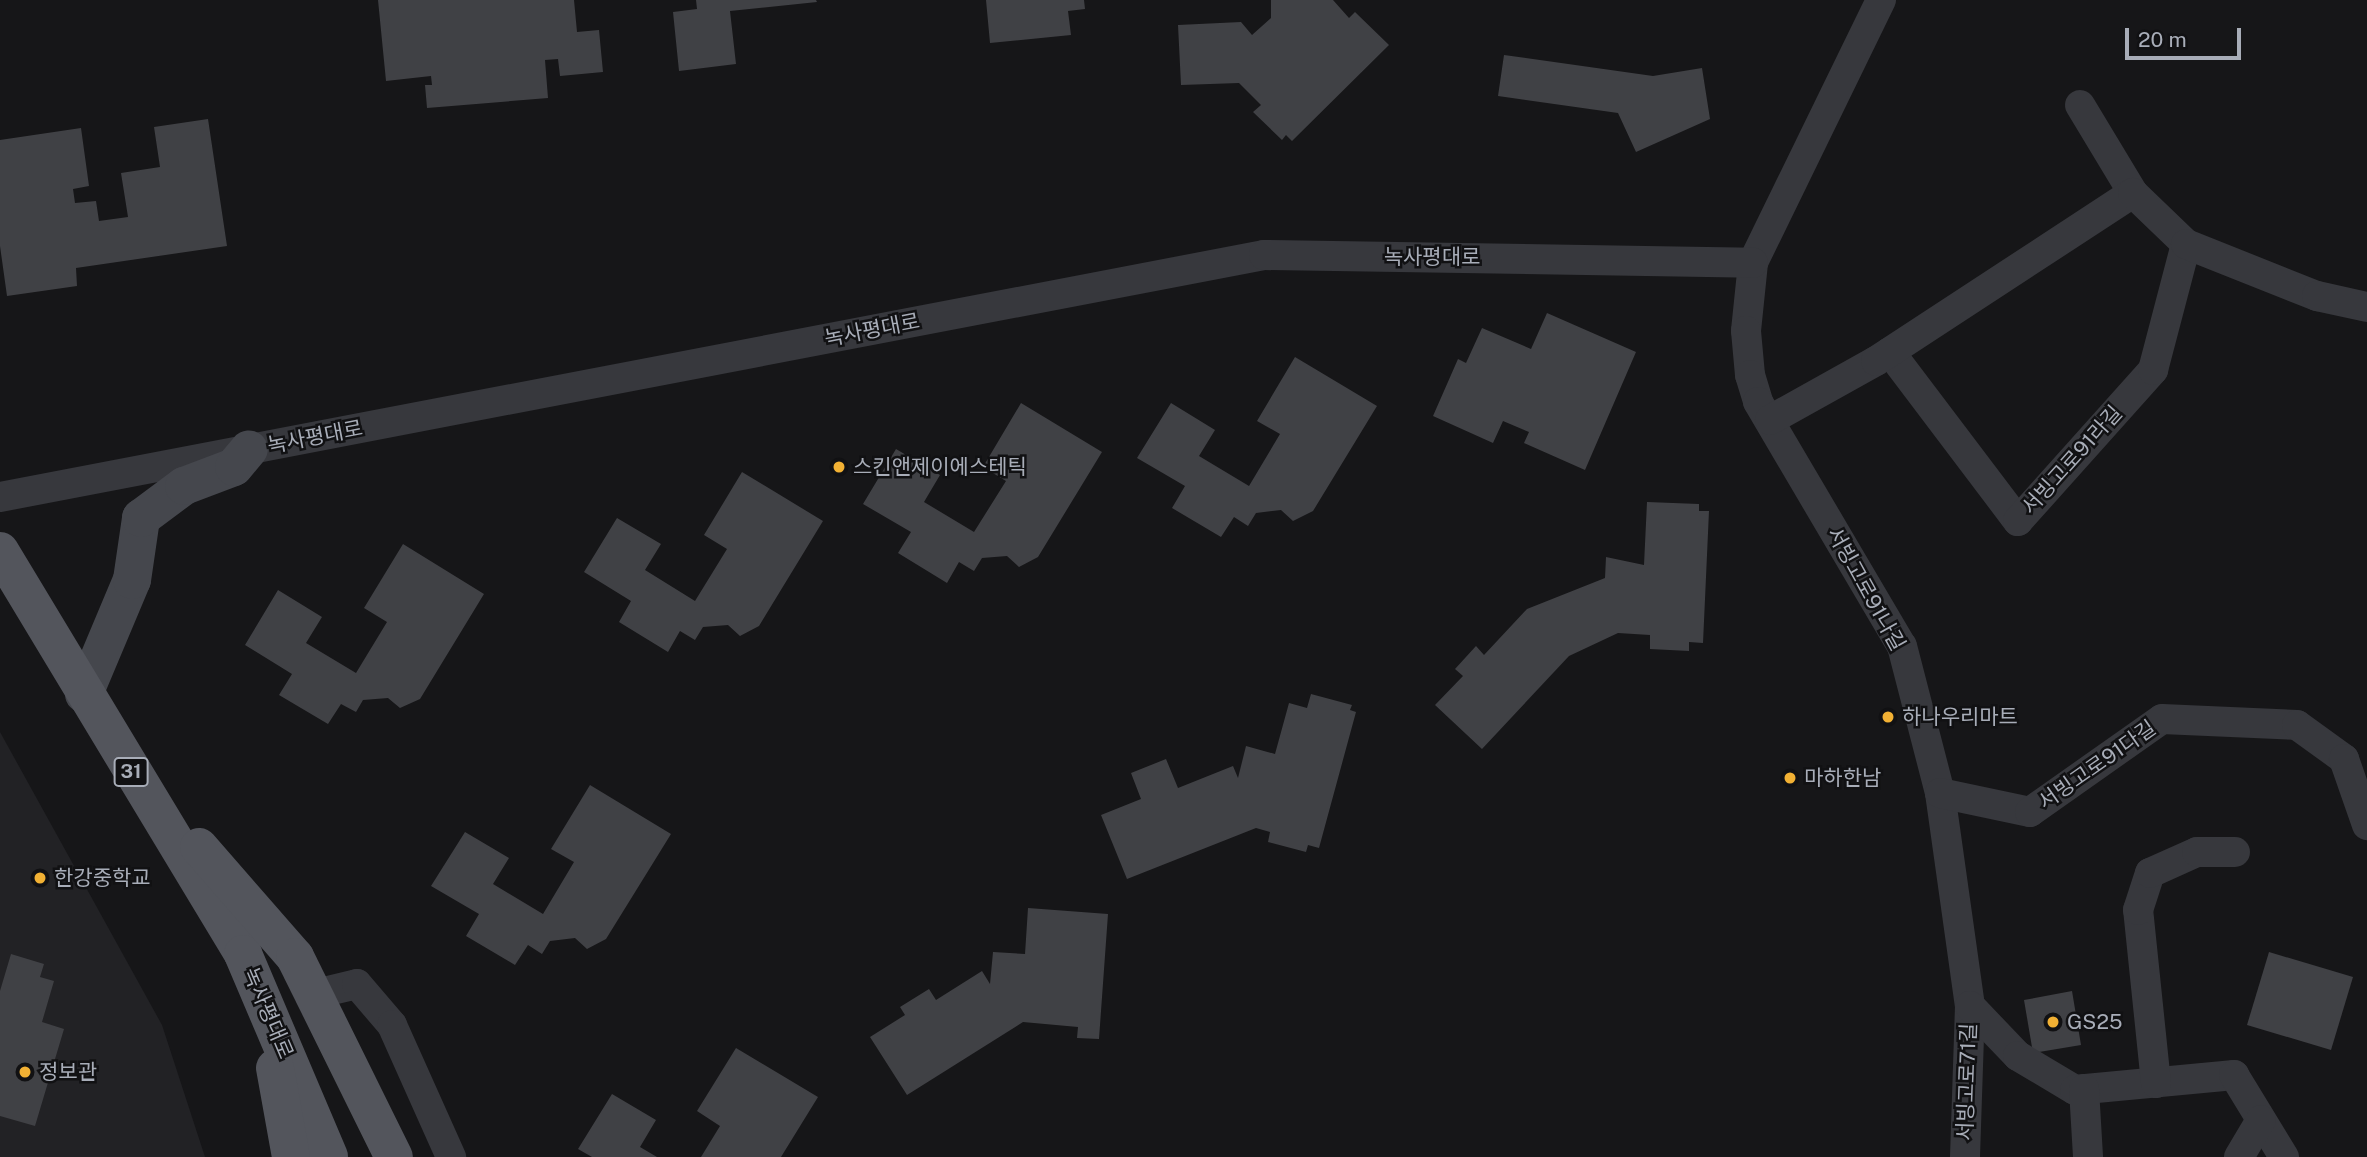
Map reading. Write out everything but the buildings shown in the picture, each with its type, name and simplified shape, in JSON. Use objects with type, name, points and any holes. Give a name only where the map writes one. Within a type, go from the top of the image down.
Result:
[{"type":"main road","name":"녹사평대로","points":[[0,551],[243,954],[329,1157]]},
{"type":"main road","points":[[126,763],[295,957],[311,995],[394,1157]]},
{"type":"main road","points":[[261,993],[291,1157]]},
{"type":"street","name":"서빙고로91나길","points":[[1881,0],[1753,263],[1746,331],[1750,375],[1770,420],[1902,646],[1940,793],[1970,1006]]},
{"type":"street","points":[[2080,105],[2133,192],[2186,244],[2316,296],[2367,307]]},
{"type":"street","points":[[1770,420],[1890,352],[2133,192]]},
{"type":"street","name":"서빙고로91라길","points":[[1890,352],[2018,521],[2153,370],[2186,244]]},
{"type":"street","name":"녹사평대로","points":[[0,497],[1264,255],[1753,263]]},
{"type":"street","points":[[84,694],[132,580],[141,519],[184,486],[234,467],[249,449]]},
{"type":"street","name":"서빙고로91다길","points":[[1940,793],[2030,812],[2162,719],[2297,725],[2344,759],[2367,825]]},
{"type":"street","points":[[2155,1083],[2138,910],[2150,873],[2197,852],[2235,852]]},
{"type":"street","points":[[311,995],[357,984],[392,1025],[451,1157]]},
{"type":"street","points":[[1970,1006],[2018,1056],[2075,1090],[2234,1076],[2284,1157]]},
{"type":"street","name":"서빙고로71길","points":[[1965,1157],[1970,1006]]},
{"type":"street","points":[[2084,1089],[2088,1157]]},
{"type":"street","points":[[2239,1157],[2261,1120]]},
{"type":"shaded area","name":"한강중학교","points":[[0,732],[162,1025],[205,1157],[0,1157]]},
{"type":"place","name":"스킨앤제이에스테틱","points":[[839,467]]},
{"type":"place","name":"하나우리마트","points":[[1888,717]]},
{"type":"place","name":"마하한남","points":[[1790,778]]},
{"type":"place","name":"한강중학교","points":[[40,878]]},
{"type":"place","name":"GS25","points":[[2053,1022]]},
{"type":"place","name":"정보관","points":[[25,1072]]}]
